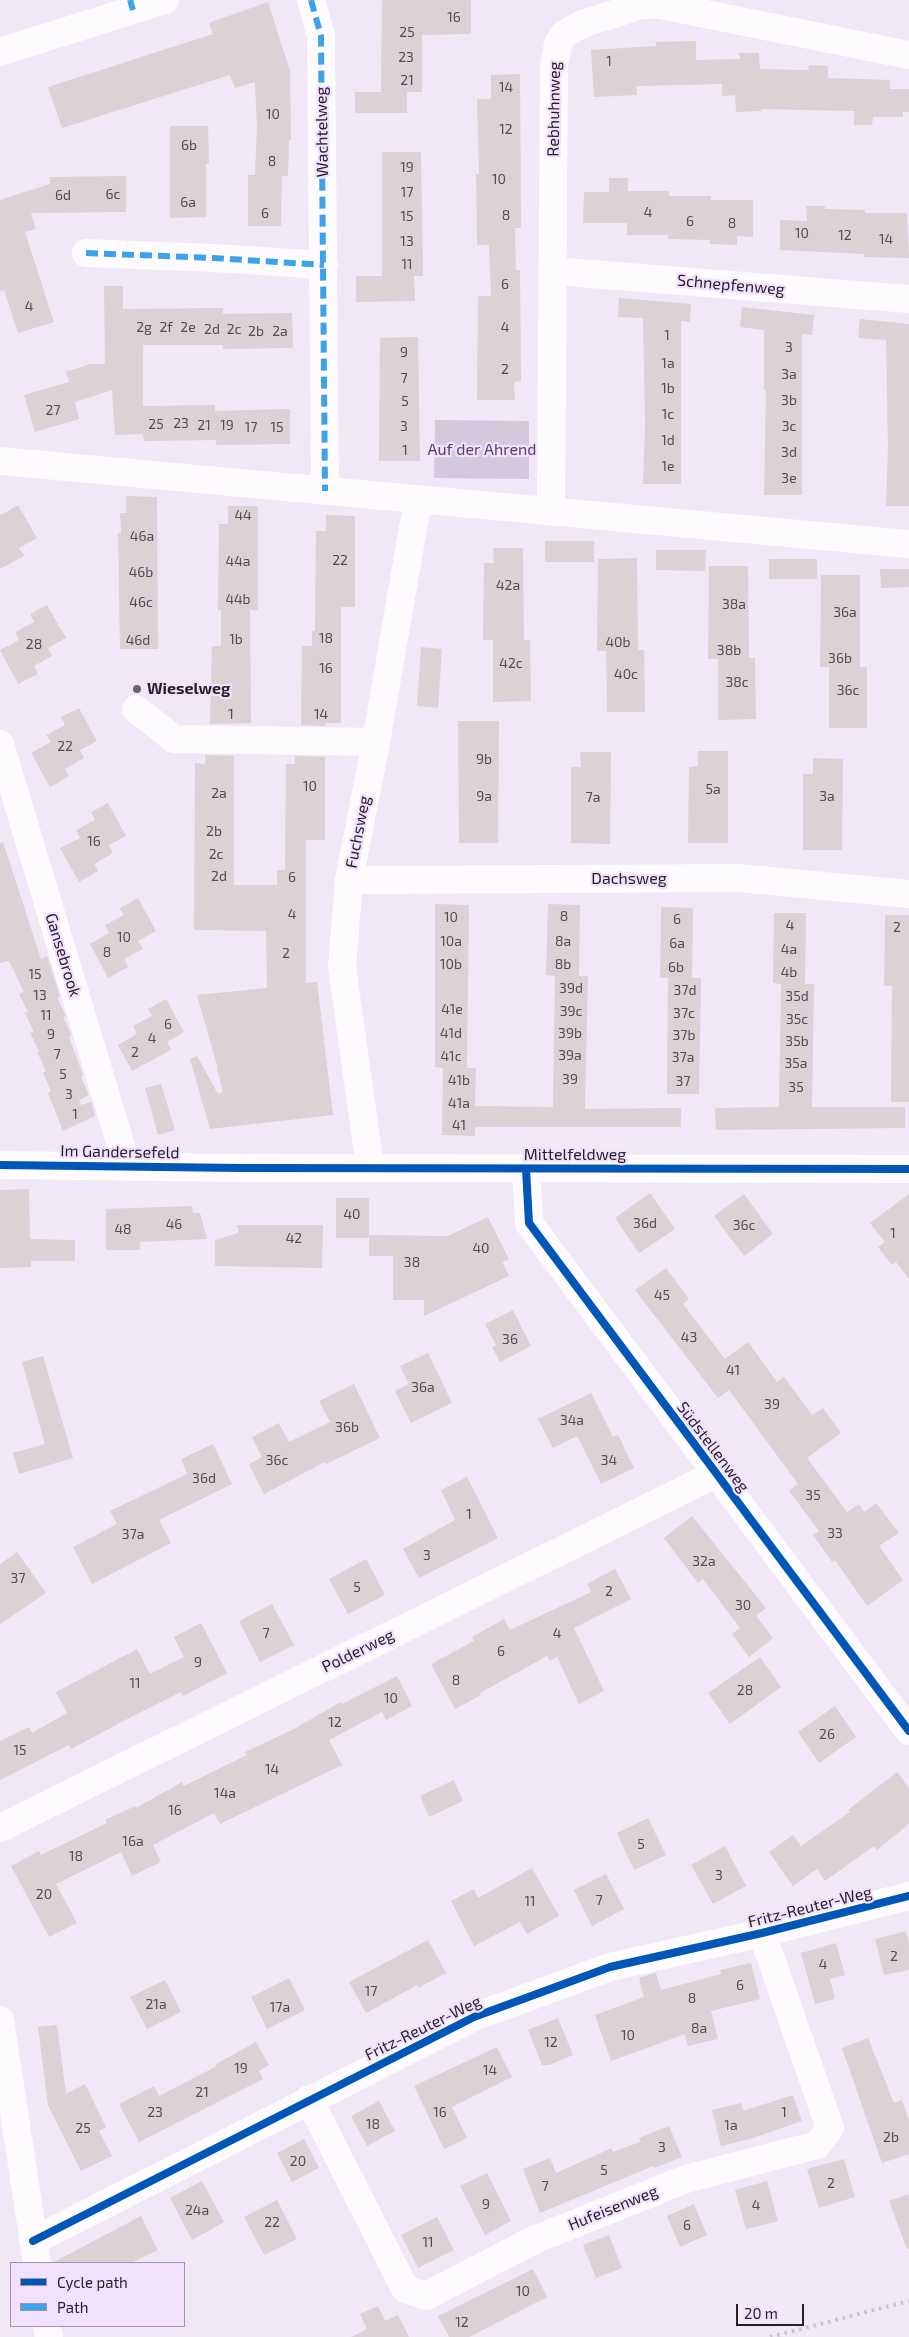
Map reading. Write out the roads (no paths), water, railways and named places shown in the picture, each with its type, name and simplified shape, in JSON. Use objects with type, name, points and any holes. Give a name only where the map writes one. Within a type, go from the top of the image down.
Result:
[{"type":"street","name":"Wachtelweg","points":[[312,0],[321,36],[325,490]]},
{"type":"street","points":[[0,52],[153,4]]},
{"type":"street","name":"Rebhuhnweg","points":[[552,511],[554,67],[558,44],[563,35],[582,24],[637,6],[656,4],[909,55]]},
{"type":"street","points":[[86,253],[324,265]]},
{"type":"street","name":"Schnepfenweg","points":[[552,271],[909,298]]},
{"type":"street","points":[[0,461],[909,544]]},
{"type":"street","name":"Fuchsweg","points":[[370,1167],[342,967],[349,880],[376,742],[418,499]]},
{"type":"street","points":[[136,710],[174,739],[376,742]]},
{"type":"street","name":"Gansebrook","points":[[0,744],[127,1166]]},
{"type":"street","name":"Dachsweg","points":[[349,880],[739,878],[909,894]]},
{"type":"street","name":"Im Gandersefeld","points":[[0,1165],[240,1168]]},
{"type":"street","name":"Mittelfeldweg","points":[[240,1168],[909,1169]]},
{"type":"street","name":"Südstellenweg","points":[[526,1169],[529,1223],[909,1731]]},
{"type":"street","name":"Polderweg","points":[[0,1828],[716,1474]]},
{"type":"street","name":"Fritz-Reuter-Weg","points":[[35,2252],[309,2100],[474,2017],[610,1967],[762,1933],[909,1896]]},
{"type":"street","name":"Hufeisenweg","points":[[309,2100],[405,2289],[426,2296],[534,2240],[686,2179],[817,2145],[830,2128],[762,1933]]},
{"type":"street","points":[[0,2020],[35,2252]]},
{"type":"railway","points":[[770,2337],[909,2301]]},
{"type":"place","name":"Wieselweg","points":[[137,689]]},
{"type":"park label","name":"Auf der Ahrend","points":[[482,450]]}]
